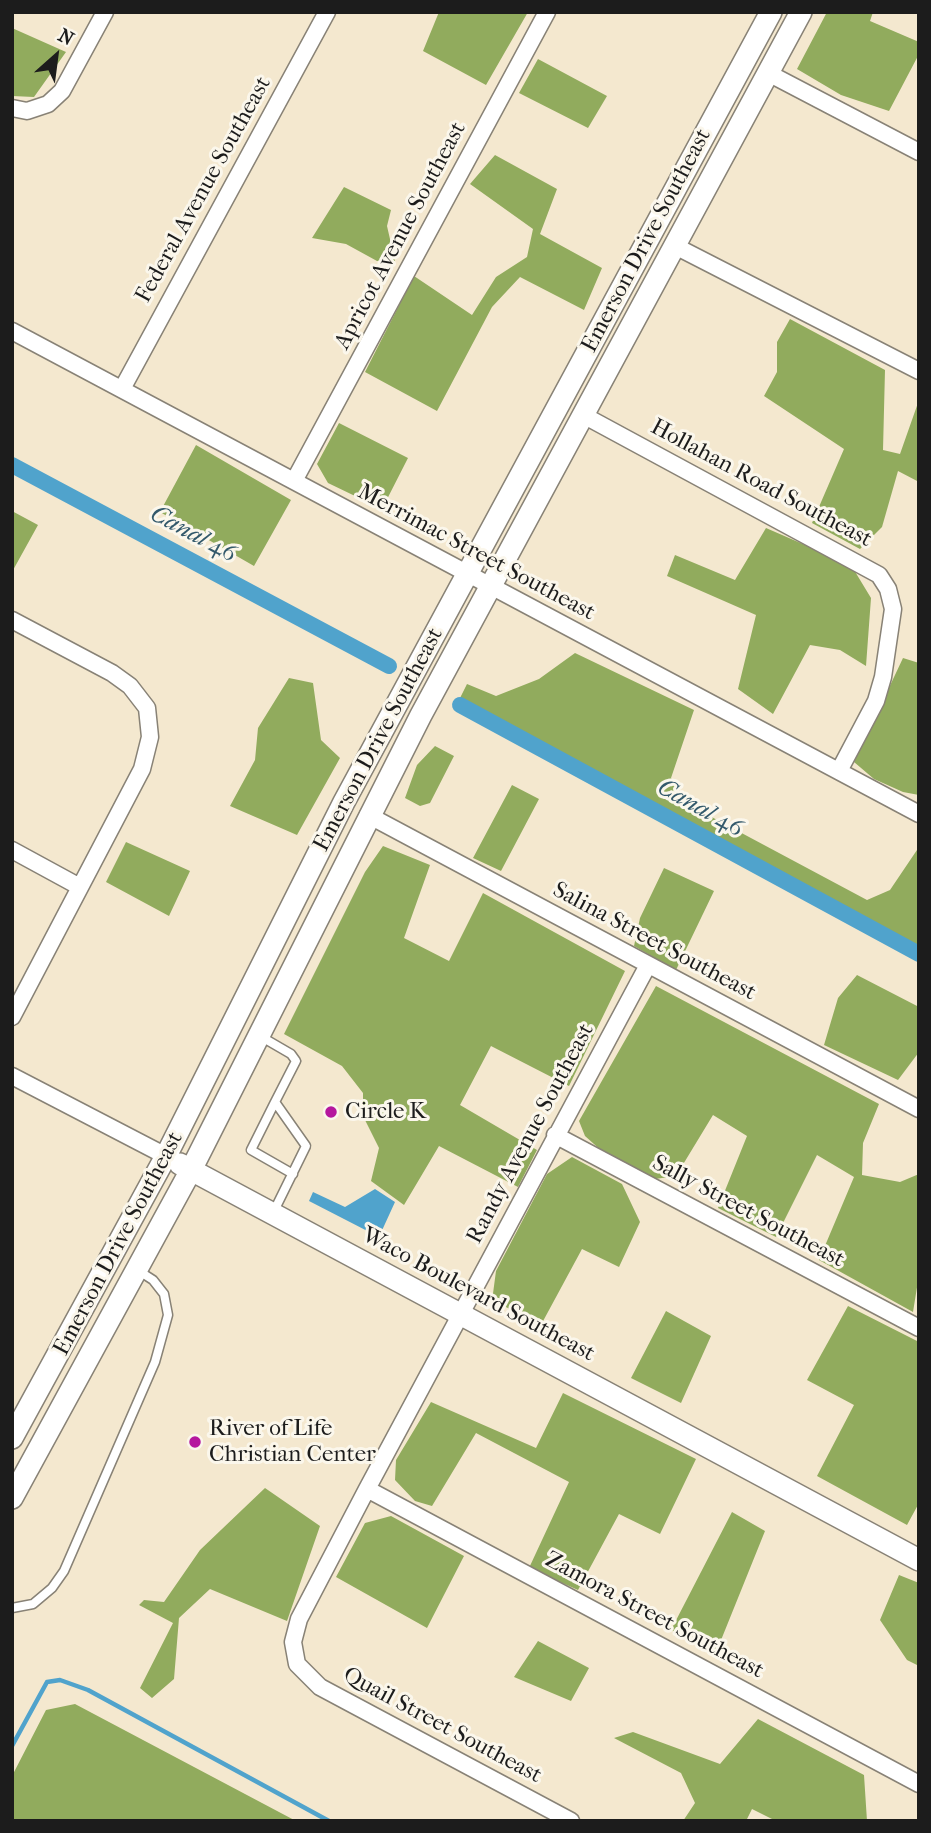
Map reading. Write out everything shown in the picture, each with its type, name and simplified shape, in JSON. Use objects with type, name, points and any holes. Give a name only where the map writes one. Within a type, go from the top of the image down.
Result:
[{"type":"street","points":[[12,108],[27,111],[48,104],[62,91],[105,12]]},
{"type":"street","name":"Federal Avenue Southeast","points":[[122,389],[327,12]]},
{"type":"street","name":"Apricot Avenue Southeast","points":[[294,481],[547,12]]},
{"type":"street","name":"Emerson Drive Southeast","points":[[12,1438],[166,1157],[344,802],[771,12]]},
{"type":"street","points":[[739,126],[759,69],[788,12]]},
{"type":"street","name":"Emerson Drive Southeast","points":[[12,1498],[191,1170],[368,815],[489,586],[801,12]]},
{"type":"street","points":[[768,73],[919,152]]},
{"type":"street","points":[[674,246],[919,371]]},
{"type":"street","name":"Merrimac Street Southeast","points":[[12,331],[919,814]]},
{"type":"street","name":"Hollahan Road Southeast","points":[[583,415],[879,575],[888,589],[892,609],[883,677],[876,701],[839,771]]},
{"type":"street","points":[[12,620],[112,673],[130,686],[147,708],[150,737],[142,769],[12,1017]]},
{"type":"street","name":"Salina Street Southeast","points":[[368,815],[919,1109]]},
{"type":"street","points":[[12,850],[80,887]]},
{"type":"street","name":"Randy Avenue Southeast","points":[[297,1664],[293,1642],[299,1619],[648,965]]},
{"type":"street","name":"Waco Boulevard Southeast","points":[[12,1076],[919,1560]]},
{"type":"street","name":"Sally Street Southeast","points":[[555,1135],[919,1328]]},
{"type":"street","name":"Zamora Street Southeast","points":[[367,1489],[919,1784]]},
{"type":"street","name":"Quail Street Southeast","points":[[297,1664],[320,1687],[571,1821]]},
{"type":"lane","points":[[258,1035],[291,1054],[296,1061],[251,1150],[293,1174]]},
{"type":"lane","points":[[273,1214],[306,1146],[275,1102]]},
{"type":"lane","points":[[12,1608],[33,1604],[52,1588],[64,1571],[155,1362],[168,1315],[164,1294],[153,1280],[136,1269]]},
{"type":"green space","points":[[439,12],[528,12],[486,85],[423,51]]},
{"type":"green space","points":[[827,12],[873,12],[870,21],[919,42],[919,54],[889,111],[841,95],[797,69]]},
{"type":"green space","points":[[12,28],[66,52],[34,97],[12,96]]},
{"type":"green space","points":[[538,59],[607,96],[588,128],[519,93]]},
{"type":"green space","points":[[495,155],[557,189],[540,234],[602,268],[584,310],[520,277],[492,307],[437,411],[365,372],[414,276],[472,315],[496,277],[527,257],[533,229],[470,184]]},
{"type":"green space","points":[[344,187],[391,210],[387,226],[395,261],[377,261],[346,244],[312,238]]},
{"type":"green space","points":[[790,319],[885,370],[883,450],[900,454],[919,400],[919,482],[898,471],[882,527],[860,549],[812,523],[844,449],[764,396],[777,372],[777,342]]},
{"type":"green space","points":[[339,423],[408,458],[382,509],[328,483],[317,464]]},
{"type":"green space","points":[[196,445],[291,500],[254,566],[160,512]]},
{"type":"green space","points":[[12,511],[38,525],[12,572]]},
{"type":"green space","points":[[766,528],[851,565],[871,598],[866,666],[840,650],[810,645],[773,714],[738,689],[756,615],[667,576],[675,555],[735,580]]},
{"type":"green space","points":[[575,653],[694,710],[671,778],[691,806],[867,900],[890,890],[919,847],[919,948],[460,698],[467,684],[496,696],[539,679]]},
{"type":"green space","points":[[903,658],[919,663],[919,795],[903,792],[874,779],[854,762]]},
{"type":"green space","points":[[289,678],[313,683],[321,740],[340,758],[297,835],[230,806],[255,760],[258,728]]},
{"type":"green space","points":[[435,746],[454,756],[430,803],[420,806],[405,798],[417,765]]},
{"type":"green space","points":[[512,785],[539,799],[501,871],[473,858]]},
{"type":"green space","points":[[126,842],[190,871],[169,916],[106,882]]},
{"type":"green space","points":[[383,846],[430,865],[404,938],[449,961],[483,893],[625,971],[569,1086],[491,1046],[460,1105],[537,1150],[518,1187],[439,1146],[404,1205],[371,1181],[379,1148],[363,1116],[363,1093],[342,1066],[284,1034],[365,872]]},
{"type":"green space","points":[[664,868],[714,891],[676,970],[634,946],[640,918]]},
{"type":"green space","points":[[857,975],[919,1007],[919,1052],[898,1080],[824,1045],[838,998]]},
{"type":"green space","points":[[656,986],[879,1104],[863,1143],[862,1175],[900,1182],[919,1174],[919,1275],[913,1312],[819,1260],[854,1177],[817,1155],[776,1237],[718,1208],[747,1136],[713,1115],[676,1176],[655,1179],[604,1153],[585,1136],[579,1121]]},
{"type":"green space","points":[[572,1157],[622,1184],[640,1222],[619,1267],[582,1249],[542,1323],[492,1301],[496,1271],[547,1174]]},
{"type":"green space","points":[[848,1306],[919,1342],[919,1503],[907,1525],[817,1476],[854,1405],[807,1380]]},
{"type":"green space","points":[[666,1311],[711,1336],[681,1403],[631,1378]]},
{"type":"green space","points":[[563,1393],[696,1459],[660,1534],[619,1514],[578,1590],[529,1568],[569,1482],[476,1433],[432,1506],[415,1501],[395,1480],[396,1460],[431,1402],[536,1448]]},
{"type":"green space","points":[[265,1488],[320,1526],[287,1621],[210,1589],[179,1618],[174,1679],[152,1698],[140,1688],[173,1623],[139,1605],[144,1600],[164,1602],[200,1550]]},
{"type":"green space","points":[[732,1512],[765,1531],[715,1655],[671,1630]]},
{"type":"green space","points":[[391,1516],[464,1556],[427,1628],[336,1577],[365,1523]]},
{"type":"green space","points":[[899,1575],[919,1583],[919,1666],[907,1660],[880,1620]]},
{"type":"green space","points":[[538,1641],[589,1668],[571,1701],[514,1677]]},
{"type":"green space","points":[[75,1704],[296,1821],[12,1821],[12,1776],[46,1710]]},
{"type":"green space","points":[[758,1719],[864,1775],[867,1821],[776,1821],[752,1809],[746,1821],[683,1821],[695,1803],[681,1773],[614,1738],[633,1732],[720,1764]]},
{"type":"water","points":[[375,1189],[395,1202],[379,1237],[309,1201],[313,1192],[345,1207]]},
{"type":"waterway","name":"Canal 46","points":[[12,465],[389,666]]},
{"type":"waterway","name":"Canal 46","points":[[460,705],[919,954]]},
{"type":"waterway","points":[[12,1746],[47,1682],[60,1680],[88,1690],[329,1821]]},
{"type":"place","name":"Circle K","points":[[331,1112]]},
{"type":"place","name":"River of Life Christian Center","points":[[195,1442]]}]
